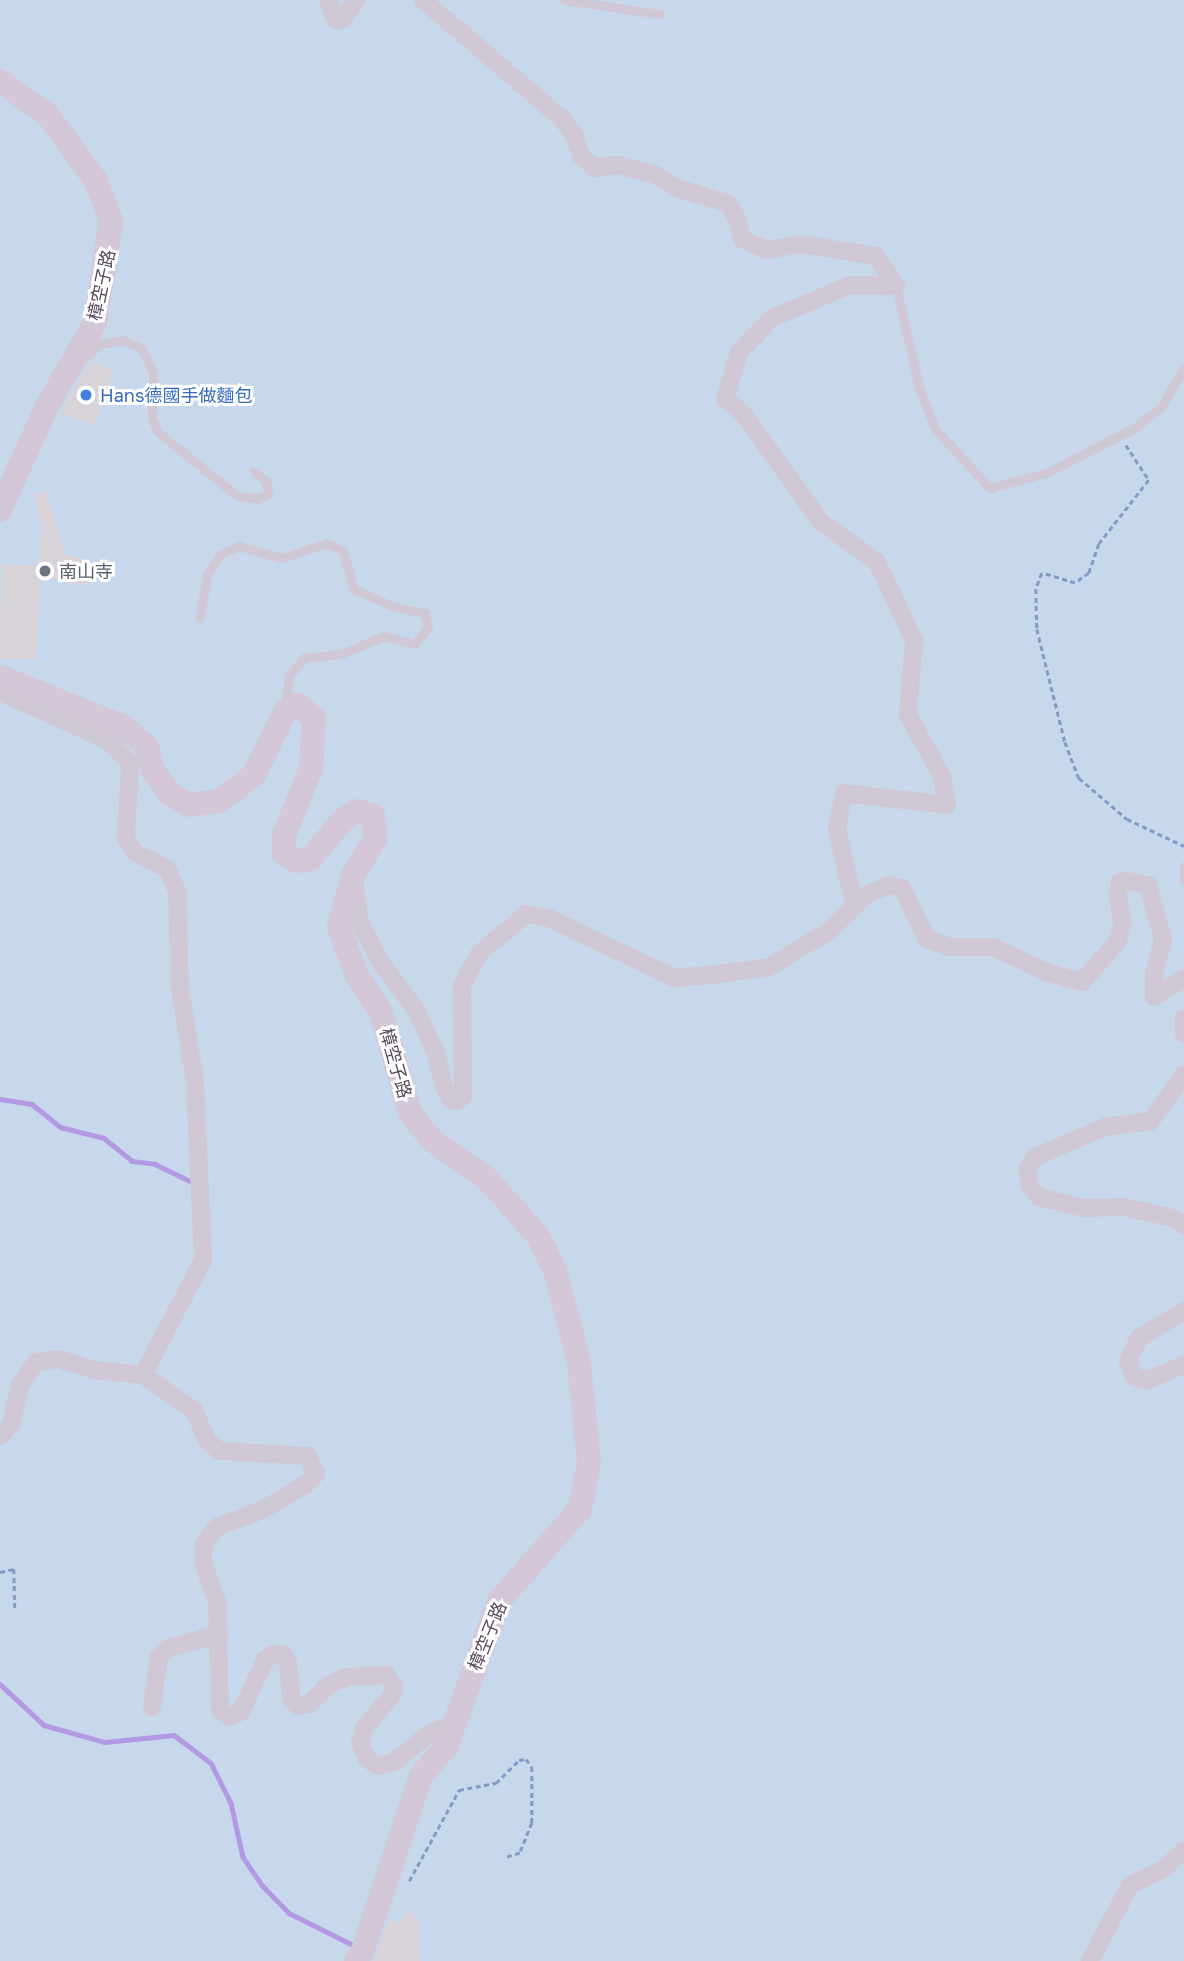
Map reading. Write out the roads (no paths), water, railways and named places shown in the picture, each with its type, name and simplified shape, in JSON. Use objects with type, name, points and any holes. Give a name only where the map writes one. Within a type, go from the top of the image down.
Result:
[{"type":"street","points":[[328,0],[336,20],[343,19],[357,0]]},
{"type":"street","points":[[423,0],[561,118],[574,134],[581,156],[595,168],[617,165],[654,174],[676,188],[727,203],[736,216],[742,239],[767,250],[800,244],[876,256],[896,286]]},
{"type":"street","name":"樟空子路","points":[[0,81],[48,115],[96,181],[111,221],[95,323],[65,373],[15,470],[0,510]]},
{"type":"street","points":[[854,905],[837,829],[844,793],[947,805],[942,776],[908,715],[914,640],[877,562],[821,522],[749,422],[725,399],[739,352],[772,318],[850,285],[896,286]]},
{"type":"street","points":[[0,677],[124,727],[147,747],[153,771],[171,795],[190,805],[219,801],[254,775],[285,712]]},
{"type":"street","points":[[0,692],[107,740],[130,763],[126,838],[134,852],[168,869],[177,891],[180,989],[195,1082],[203,1260],[143,1375]]},
{"type":"street","name":"樟空子路","points":[[285,712],[298,705],[314,718],[314,745],[311,768],[284,835],[284,853],[296,861],[310,859],[344,819],[358,811],[373,816],[377,826],[375,839],[353,875],[339,927],[356,974],[381,1013],[394,1046],[410,1113],[432,1140],[487,1179],[538,1236],[555,1271],[579,1364],[589,1462],[580,1509],[499,1601],[447,1745],[421,1776],[363,1951],[355,1961]]},
{"type":"street","points":[[353,875],[360,923],[381,963],[416,1010],[436,1053],[443,1084],[450,1099],[457,1101],[463,1096],[462,985],[480,953],[526,914],[549,918],[674,978],[769,967],[830,931],[854,905],[889,885],[902,888],[927,939],[950,947],[993,947],[1046,972],[1082,982],[1118,941],[1120,882],[1149,885],[1163,939],[1154,975],[1154,997],[1184,978]]},
{"type":"street","points":[[1184,1018],[1184,1034]]},
{"type":"street","points":[[1184,1074],[1151,1121],[1105,1127],[1035,1157],[1028,1168],[1029,1185],[1039,1197],[1083,1208],[1124,1207],[1173,1218],[1184,1226]]},
{"type":"street","points":[[1184,1311],[1139,1338],[1128,1361],[1134,1377],[1148,1380],[1184,1365]]},
{"type":"street","points":[[0,1436],[11,1425],[20,1385],[36,1362],[58,1359],[94,1370],[143,1375],[194,1410],[207,1441],[220,1451],[273,1451],[308,1456],[314,1462],[316,1474],[305,1485],[262,1510],[217,1527],[204,1543],[203,1563],[217,1601],[217,1696],[220,1710],[229,1716],[242,1712],[265,1660],[273,1654],[284,1655],[288,1662],[291,1699],[298,1706],[309,1704],[345,1677],[386,1675],[394,1686],[392,1695],[364,1728],[360,1743],[367,1759],[378,1766],[394,1762],[430,1733],[455,1723]]},
{"type":"street","points":[[152,1707],[159,1657],[169,1648],[219,1634]]},
{"type":"street","points":[[1090,1961],[1130,1885],[1165,1868],[1184,1850]]},
{"type":"lane","points":[[564,0],[660,13]]},
{"type":"lane","points":[[896,286],[919,387],[934,429],[990,488],[1046,473],[1134,428],[1161,407],[1184,368]]},
{"type":"lane","points":[[65,373],[101,344],[123,340],[142,349],[153,373],[152,417],[157,431],[237,496],[258,499],[268,493],[266,481],[254,471]]},
{"type":"lane","points":[[200,618],[207,574],[221,554],[239,546],[281,558],[326,542],[343,551],[354,589],[394,607],[425,613],[428,628],[414,644],[384,636],[341,654],[304,658],[289,676],[285,712]]},
{"type":"lane","points":[[1184,866],[1184,880]]},
{"type":"waterway","points":[[0,1099],[32,1104],[60,1127],[104,1138],[132,1161],[155,1164],[190,1181]]},
{"type":"waterway","points":[[0,1684],[44,1725],[105,1742],[174,1735],[211,1763],[231,1803],[243,1857],[262,1885],[289,1913],[351,1944]]},
{"type":"place","name":"Hans德國手做麵包","points":[[86,395]]},
{"type":"place","name":"南山寺","points":[[45,571]]}]
